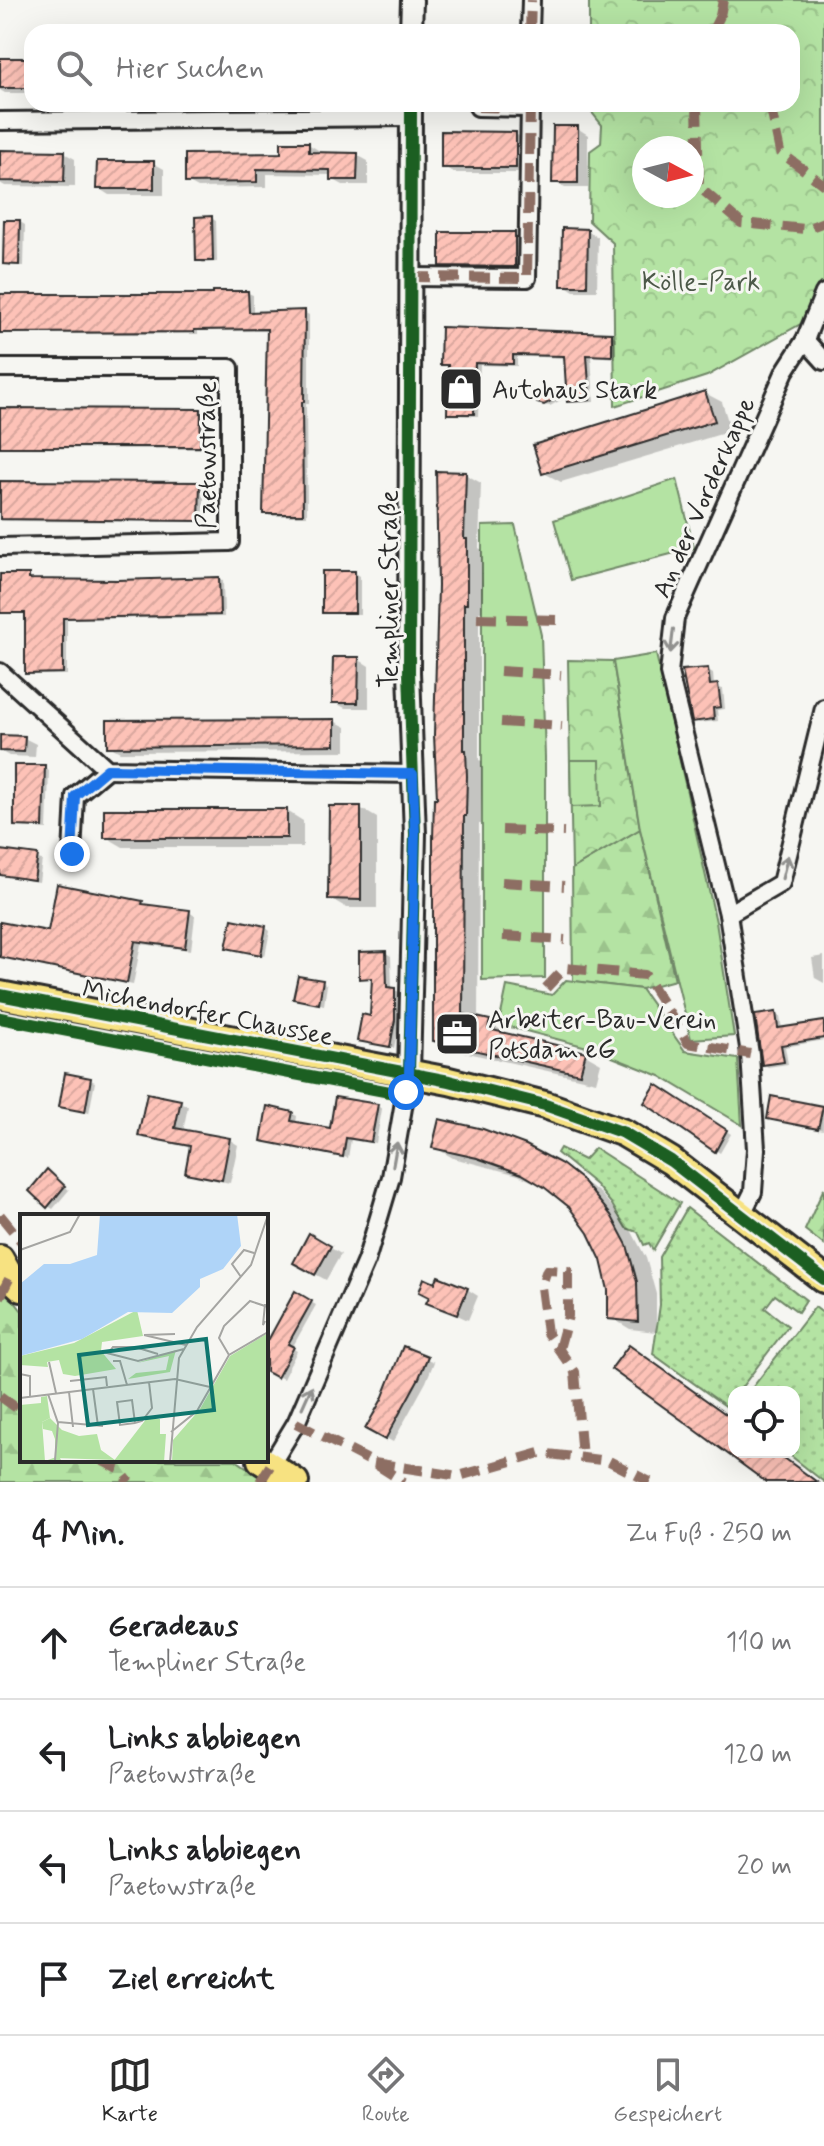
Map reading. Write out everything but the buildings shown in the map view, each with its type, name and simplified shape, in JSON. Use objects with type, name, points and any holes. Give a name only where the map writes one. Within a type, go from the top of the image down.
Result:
[{"type":"main road","name":"Michendorfer Chaussee","points":[[0,995],[510,1095],[624,1133],[671,1161],[824,1279]]},
{"type":"main road","points":[[0,1259],[10,1277],[20,1286]]},
{"type":"main road","points":[[266,1463],[295,1482]]},
{"type":"street","points":[[411,24],[412,0]]},
{"type":"street","points":[[530,24],[531,0]]},
{"type":"street","points":[[0,121],[336,112]]},
{"type":"street","name":"Templiner Straße","points":[[268,1460],[296,1423],[366,1261],[391,1177],[409,1073],[415,834],[409,672],[411,112]]},
{"type":"street","points":[[410,277],[527,278],[530,112]]},
{"type":"street","name":"An der Vorderkappe","points":[[742,1214],[753,1192],[756,1149],[750,1054],[728,914],[669,673],[675,618],[785,371],[805,340],[824,293]]},
{"type":"street","points":[[805,340],[824,361]]},
{"type":"street","name":"Paetowstraße","points":[[0,368],[230,368],[230,542],[0,547]]},
{"type":"street","points":[[0,672],[107,769]]},
{"type":"street","points":[[728,914],[781,883],[824,708]]},
{"type":"street","points":[[72,854],[75,796],[107,769],[413,774]]},
{"type":"green space","name":"Kölle-Park","points":[[589,0],[824,0],[824,293],[815,316],[707,376],[615,406],[613,243],[589,221],[590,151],[601,143],[602,125],[591,112],[800,112],[800,24],[589,24]]},
{"type":"green space","points":[[677,479],[694,548],[571,580],[554,520]]},
{"type":"green space","points":[[515,525],[541,635],[545,757],[545,978],[482,980],[482,526]]},
{"type":"green space","points":[[656,654],[716,922],[734,1036],[691,1039],[640,829],[613,661]]},
{"type":"green space","points":[[568,660],[613,661],[640,829],[572,869]]},
{"type":"green space","points":[[570,760],[600,760],[601,806],[571,807]]},
{"type":"green space","points":[[640,829],[675,980],[641,989],[573,981],[572,869]]},
{"type":"green space","points":[[566,980],[641,989],[685,1051],[738,1059],[742,1125],[660,1076],[587,1047],[499,1024],[507,986],[552,995]]},
{"type":"green space","points":[[560,1148],[584,1160],[595,1148],[680,1203],[653,1250],[649,1243],[644,1245],[638,1232],[626,1228],[596,1185],[557,1153]]},
{"type":"green space","points":[[824,1188],[824,1245],[805,1230]]},
{"type":"green space","points":[[687,1208],[806,1300],[798,1312],[775,1295],[765,1308],[788,1326],[743,1386],[728,1386],[727,1407],[653,1354],[660,1305],[659,1257]]},
{"type":"green space","points":[[0,1283],[20,1308],[20,1462],[239,1462],[268,1482],[0,1482]]},
{"type":"green space","points":[[815,1307],[824,1314],[824,1482],[794,1458],[800,1458],[800,1386],[754,1386]]},
{"type":"marked path","points":[[530,24],[531,0]]},
{"type":"marked path","points":[[723,0],[720,16],[726,24]]},
{"type":"marked path","points":[[716,24],[720,16]]},
{"type":"marked path","points":[[410,277],[527,278],[530,112]]},
{"type":"marked path","points":[[697,112],[699,187],[741,223],[806,229],[824,222]]},
{"type":"marked path","points":[[772,112],[780,152],[824,185]]},
{"type":"marked path","points":[[477,618],[560,620]]},
{"type":"marked path","points":[[500,671],[561,675]]},
{"type":"marked path","points":[[501,722],[562,726]]},
{"type":"marked path","points":[[502,830],[564,832]]},
{"type":"marked path","points":[[502,882],[564,886]]},
{"type":"marked path","points":[[503,936],[565,940]]},
{"type":"marked path","points":[[546,988],[565,968],[645,975],[688,1043],[750,1054]]},
{"type":"marked path","points":[[0,1215],[20,1240]]},
{"type":"marked path","points":[[559,1349],[568,1316],[568,1271],[547,1270],[541,1287],[547,1333],[575,1372],[582,1458]]},
{"type":"marked path","points":[[0,1297],[10,1277]]},
{"type":"marked path","points":[[0,1396],[20,1411]]},
{"type":"marked path","points":[[296,1423],[404,1482]]},
{"type":"marked path","points":[[374,1463],[459,1476],[540,1453],[609,1461],[650,1482]]},
{"type":"marked path","points":[[105,1462],[119,1469],[129,1482]]},
{"type":"marked path","points":[[260,1482],[270,1466]]},
{"type":"cycle path","points":[[409,1073],[415,834],[409,672],[411,112]]},
{"type":"cycle path","points":[[0,995],[449,1081],[545,1105],[624,1133],[671,1161],[824,1279]]},
{"type":"cycle path","points":[[0,1018],[395,1093]]},
{"type":"place","name":"Autohaus Stark","points":[[461,389]]},
{"type":"place","name":"Arbeiter-Bau-Verein Potsdam eG","points":[[457,1034]]},
{"type":"route","points":[[72,854],[75,796],[107,769],[413,774],[415,834],[406,1092]]}]
